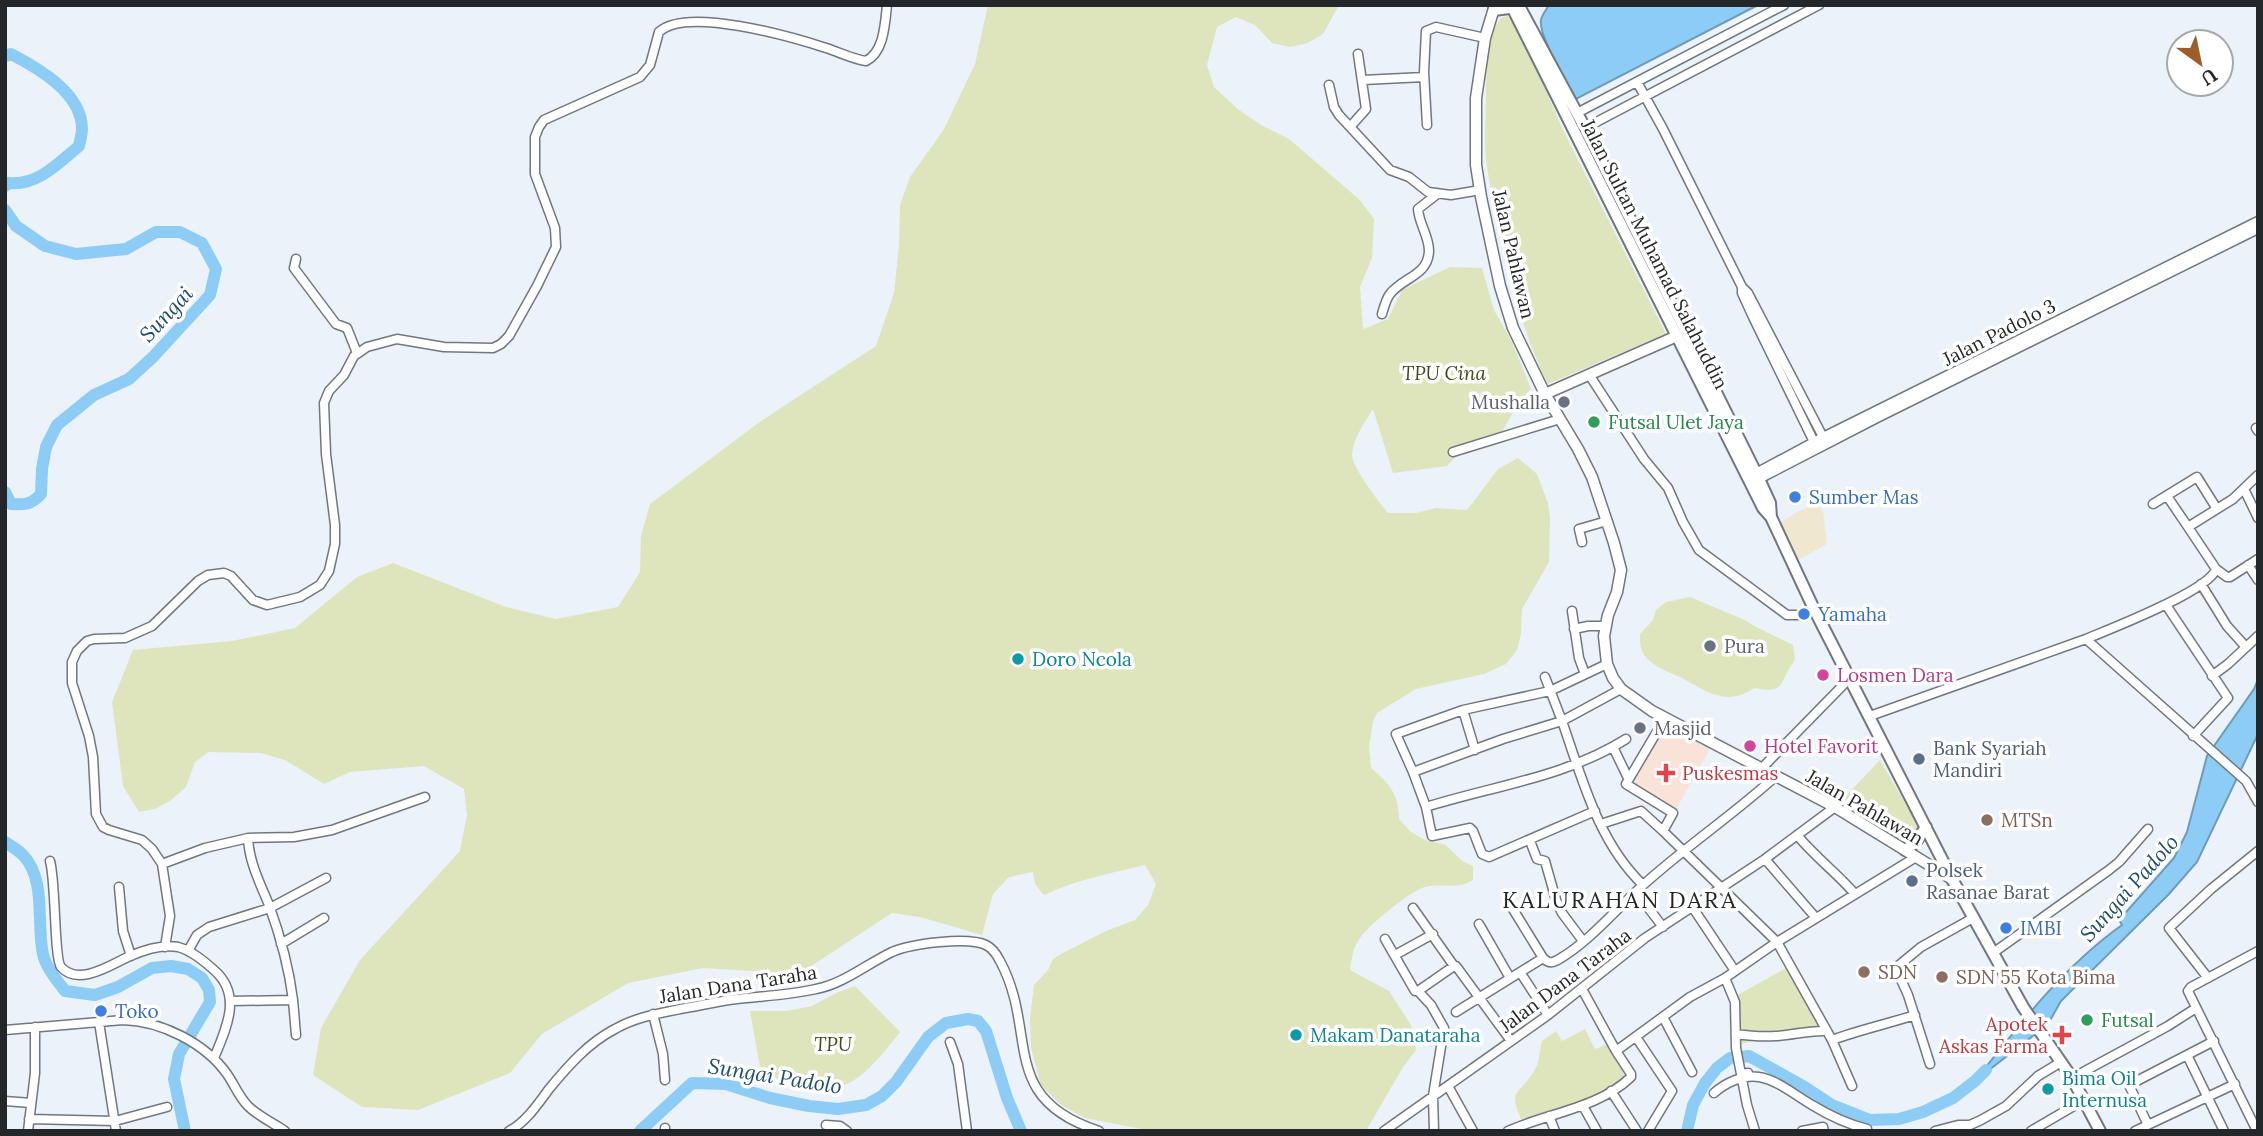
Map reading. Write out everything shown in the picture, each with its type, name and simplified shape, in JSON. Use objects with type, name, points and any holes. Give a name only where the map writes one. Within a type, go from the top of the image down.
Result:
[{"type":"highway","points":[[1495,8],[1515,6]]},
{"type":"highway","name":"Jalan Sultan Muhamad Salahuddin","points":[[1515,6],[1585,128],[1758,476],[1770,503],[1771,517]]},
{"type":"highway","name":"Jalan Sultan Muhamad Salahuddin","points":[[1515,6],[1763,508],[1771,517],[1813,607],[1952,878],[2023,1007],[2072,1077],[2100,1131]]},
{"type":"highway","points":[[1905,850],[1920,838],[1926,827]]},
{"type":"main road","name":"Jalan Pahlawan","points":[[1495,8],[1485,38],[1476,98],[1476,164],[1480,190],[1500,286],[1513,328],[1545,394],[1592,477],[1621,570],[1606,626],[1604,652],[1607,664],[1621,689],[1632,699],[1835,807],[1952,878]]},
{"type":"main road","points":[[1545,394],[1677,336]]},
{"type":"street","points":[[165,947],[170,916],[162,864],[142,840],[108,831],[96,814],[93,757],[72,683],[72,662],[77,651],[87,641],[125,638],[152,626],[198,581],[208,575],[224,573],[231,576],[253,600],[267,605],[300,597],[320,585],[329,571],[335,544],[324,403],[329,391],[344,375],[357,353],[367,347],[397,339],[444,347],[493,348],[509,336],[556,247],[555,228],[535,174],[534,158],[539,127],[554,115],[640,77],[650,65],[661,29],[671,24],[687,23],[750,27],[866,61],[875,55],[881,41],[887,5]]},
{"type":"street","points":[[1577,113],[1784,5]]},
{"type":"street","points":[[1585,128],[1819,5]]},
{"type":"street","points":[[1427,125],[1424,76],[1425,34],[1429,28],[1436,27],[1485,38]]},
{"type":"street","points":[[1350,127],[1366,109],[1358,54]]},
{"type":"street","points":[[1363,80],[1424,76]]},
{"type":"street","points":[[1637,82],[1742,288],[1753,317],[1814,442]]},
{"type":"street","points":[[1329,85],[1334,107],[1390,170],[1409,177],[1436,195],[1480,190]]},
{"type":"street","points":[[1382,314],[1392,291],[1424,267],[1429,253],[1418,209],[1436,195]]},
{"type":"street","name":"Jalan Padolo 3","points":[[1758,476],[2258,221]]},
{"type":"street","name":"Jalan Padolo 3","points":[[2131,288],[2258,229]]},
{"type":"street","points":[[296,259],[294,268],[336,324],[348,328],[357,353]]},
{"type":"street","points":[[1742,288],[1748,293],[1823,437]]},
{"type":"street","points":[[1590,376],[1644,459],[1668,488],[1683,522],[1704,555],[1787,615],[1799,615],[1813,607]]},
{"type":"street","name":"Jalan Padolo 3","points":[[1758,476],[1823,437],[1875,415]]},
{"type":"street","points":[[1453,452],[1560,419]]},
{"type":"street","points":[[2188,527],[2233,499],[2258,475]]},
{"type":"street","points":[[2153,504],[2197,477],[2217,509]]},
{"type":"street","points":[[2244,489],[2258,517]]},
{"type":"street","points":[[2166,496],[2216,569],[2227,577],[2258,559]]},
{"type":"street","points":[[1582,542],[1579,529],[1607,520]]},
{"type":"street","points":[[2248,565],[2258,580]]},
{"type":"street","points":[[1870,716],[2086,639],[2165,605],[2211,577],[2216,569]]},
{"type":"street","points":[[2201,584],[2227,626],[2246,647]]},
{"type":"street","points":[[2165,605],[2228,698],[2193,736]]},
{"type":"street","points":[[1572,611],[1578,658],[1585,674]]},
{"type":"street","points":[[1573,629],[1606,626]]},
{"type":"street","points":[[2212,676],[2258,636]]},
{"type":"street","points":[[2086,639],[2246,781],[2258,803]]},
{"type":"street","points":[[1595,811],[1530,841],[1486,857],[1470,828],[1432,836],[1426,807],[1396,734],[1463,710],[1550,691],[1607,664]]},
{"type":"street","points":[[1545,677],[1601,824],[1615,851],[1643,885]]},
{"type":"street","points":[[1762,768],[1850,678]]},
{"type":"street","points":[[1413,772],[1562,721],[1621,689]]},
{"type":"street","points":[[1463,710],[1475,750]]},
{"type":"street","points":[[1663,831],[1673,813],[1626,784],[1665,718]]},
{"type":"street","points":[[1426,807],[1469,793],[1526,781],[1613,747],[1626,739]]},
{"type":"street","points":[[1613,747],[1628,778]]},
{"type":"street","points":[[1508,901],[1543,958],[1551,963],[1583,942],[1643,885],[1776,776]]},
{"type":"street","points":[[162,864],[205,848],[248,838],[294,837],[332,830],[425,796]]},
{"type":"street","name":"Jalan Dana Taraha","points":[[1384,1131],[1548,1015],[1645,938],[1765,859],[1835,807]]},
{"type":"street","points":[[1601,824],[1641,811],[1777,942],[1832,1040],[1852,1086]]},
{"type":"street","points":[[1993,953],[2119,862],[2148,829]]},
{"type":"street","points":[[1797,835],[1855,894]]},
{"type":"street","points":[[248,838],[251,862],[281,944],[293,1000],[296,1035]]},
{"type":"street","points":[[1530,841],[1537,859],[1544,860],[1552,867],[1556,901],[1583,942]]},
{"type":"street","points":[[2208,978],[2169,928],[2258,851]]},
{"type":"street","points":[[1616,1051],[1690,997],[1725,978],[1777,942],[1916,857]]},
{"type":"street","points":[[1765,859],[1816,918]]},
{"type":"street","points":[[50,861],[56,911],[56,955],[62,969],[70,974],[92,972],[131,956],[165,947],[188,951],[225,982],[231,1001],[224,1035],[214,1058]]},
{"type":"street","points":[[188,951],[197,935],[209,927],[270,908],[326,878]]},
{"type":"street","points":[[119,887],[123,931],[131,956]]},
{"type":"street","points":[[1636,892],[1662,927]]},
{"type":"street","points":[[1413,908],[1511,1041]]},
{"type":"street","points":[[1693,908],[1735,971]]},
{"type":"street","points":[[281,944],[324,918]]},
{"type":"street","points":[[1930,1064],[1898,973],[1898,966],[1921,947],[1973,918]]},
{"type":"street","points":[[1479,923],[1510,978]]},
{"type":"street","points":[[1395,955],[1433,934]]},
{"type":"street","points":[[1385,939],[1415,991],[1431,1005],[1444,1028],[1433,1096],[1434,1131]]},
{"type":"street","name":"Jalan Dana Taraha","points":[[509,1131],[532,1111],[565,1070],[591,1045],[629,1021],[734,999],[819,989],[894,951],[908,947],[972,942],[986,945],[996,954],[1009,984],[1028,1070],[1036,1088],[1047,1102],[1067,1117],[1100,1131]]},
{"type":"street","points":[[2256,1130],[2189,989],[2258,951]]},
{"type":"street","points":[[1456,1012],[1543,958]]},
{"type":"street","points":[[1418,992],[1454,966]]},
{"type":"street","points":[[1520,972],[1548,1015]]},
{"type":"street","points":[[1725,978],[1735,1002],[1735,1048],[1746,1105],[1755,1131]]},
{"type":"street","points":[[1508,1131],[1536,1119],[1583,1106],[1631,1077],[1582,989]]},
{"type":"street","points":[[231,1001],[293,1000]]},
{"type":"street","points":[[2072,1077],[2168,1026],[2196,1008]]},
{"type":"street","points":[[653,1014],[663,1054],[665,1080]]},
{"type":"street","points":[[1832,1040],[1862,1028],[1914,1015]]},
{"type":"street","points":[[1663,1017],[1692,1073]]},
{"type":"street","points":[[5,1030],[142,1021],[177,1033],[214,1058],[248,1106],[285,1131]]},
{"type":"street","points":[[99,1022],[116,1126]]},
{"type":"street","points":[[28,1131],[35,1073],[35,1027]]},
{"type":"street","points":[[1736,1034],[1779,1036],[1809,1030],[1826,1031]]},
{"type":"street","points":[[1636,1037],[1672,1091],[1648,1131]]},
{"type":"street","points":[[2148,1125],[2129,1085],[2214,1041]]},
{"type":"street","points":[[950,1042],[958,1064],[967,1131]]},
{"type":"street","points":[[2187,1055],[2224,1131]]},
{"type":"street","points":[[1935,1131],[1962,1128],[2000,1110],[2038,1076],[2061,1062]]},
{"type":"street","points":[[1714,1093],[1741,1075],[1758,1077],[1790,1091],[1846,1124],[1867,1129]]},
{"type":"street","points":[[2135,1131],[2235,1084]]},
{"type":"street","points":[[1448,1086],[1473,1131]]},
{"type":"street","points":[[1611,1091],[1637,1131]]},
{"type":"street","points":[[2031,1131],[2084,1100]]},
{"type":"street","points":[[5,1101],[31,1104]]},
{"type":"street","points":[[1583,1106],[1597,1131]]},
{"type":"street","points":[[29,1119],[116,1126],[167,1107]]},
{"type":"street","points":[[1549,1116],[1555,1131]]},
{"type":"street","points":[[826,1125],[840,1126],[847,1131]]},
{"type":"street","points":[[1802,1131],[1823,1127],[1824,1131]]},
{"type":"shaded area","points":[[1817,504],[1823,511],[1827,544],[1796,561],[1780,526],[1781,522]]},
{"type":"shaded area","points":[[1667,726],[1710,749],[1675,811],[1631,786]]},
{"type":"green space","name":"TPU Cina","points":[[988,5],[1339,5],[1323,34],[1308,43],[1290,47],[1272,43],[1255,25],[1236,17],[1217,27],[1207,65],[1214,87],[1239,110],[1289,139],[1360,200],[1374,219],[1372,258],[1360,287],[1363,329],[1388,319],[1402,290],[1450,267],[1482,268],[1494,310],[1512,342],[1531,389],[1520,400],[1499,437],[1466,446],[1447,466],[1393,473],[1373,409],[1357,437],[1352,455],[1361,476],[1388,513],[1416,513],[1436,508],[1467,510],[1498,469],[1518,458],[1537,474],[1548,503],[1550,517],[1549,562],[1522,609],[1517,650],[1506,664],[1484,674],[1416,689],[1377,713],[1373,722],[1369,746],[1371,768],[1392,790],[1399,819],[1411,832],[1425,840],[1446,845],[1462,861],[1473,866],[1473,880],[1467,883],[1425,887],[1400,901],[1365,932],[1354,949],[1350,970],[1389,991],[1411,1025],[1416,1050],[1403,1067],[1366,1131],[1152,1131],[1085,1118],[1060,1104],[1041,1085],[1031,1048],[1030,1018],[1034,985],[1048,970],[1053,959],[1106,931],[1135,920],[1148,905],[1156,884],[1145,865],[1081,881],[1044,895],[1035,884],[1033,872],[1009,877],[993,894],[982,935],[920,917],[892,913],[799,974],[703,968],[628,983],[542,1034],[510,1073],[418,1110],[362,1107],[313,1075],[321,1028],[360,960],[460,851],[467,815],[464,789],[424,766],[350,772],[324,784],[285,760],[261,753],[209,752],[195,762],[186,787],[170,801],[155,809],[139,812],[123,786],[112,702],[133,650],[232,641],[295,628],[357,577],[393,563],[506,607],[556,619],[618,607],[640,572],[641,536],[650,504],[761,421],[876,346],[894,293],[900,205],[910,177],[944,129],[975,64]]},
{"type":"green space","points":[[1507,16],[1515,20],[1564,132],[1666,334],[1548,384],[1530,343],[1516,300],[1486,159],[1488,55],[1496,26],[1501,18]]},
{"type":"green space","points":[[1690,597],[1747,621],[1793,645],[1795,660],[1777,688],[1754,688],[1735,696],[1717,695],[1662,669],[1644,655],[1640,634],[1653,620],[1656,610],[1666,602]]},
{"type":"green space","points":[[1880,760],[1921,831],[1909,844],[1840,802]]},
{"type":"green space","points":[[1786,968],[1822,1027],[1784,1031],[1742,1044],[1736,996]]},
{"type":"green space","name":"TPU","points":[[855,986],[900,1032],[868,1069],[855,1080],[825,1089],[787,1082],[761,1073],[750,1011],[787,1011],[812,1006]]},
{"type":"green space","points":[[1585,1029],[1595,1049],[1608,1044],[1624,1079],[1569,1109],[1522,1121],[1516,1094],[1535,1069],[1542,1041],[1556,1031],[1562,1041]]},
{"type":"water","points":[[1549,5],[1758,5],[1576,99],[1541,27],[1542,18]]},
{"type":"water","points":[[2258,679],[2258,734],[2197,862],[2169,894],[2061,1001],[2048,1024],[1975,1081],[2061,978],[2122,925],[2119,920],[2174,858],[2187,832],[2207,756],[2254,689]]},
{"type":"waterway","name":"Sungai","points":[[5,56],[11,54],[57,83],[75,104],[82,129],[79,146],[55,166],[29,181],[9,183],[5,186]]},
{"type":"waterway","name":"Sungai","points":[[5,210],[16,226],[45,246],[76,254],[126,249],[156,232],[180,232],[202,243],[216,269],[210,295],[153,357],[129,379],[94,395],[57,425],[46,447],[41,494],[31,502],[11,504],[5,492]]},
{"type":"waterway","name":"Sungai Padolo","points":[[5,842],[23,855],[35,877],[44,959],[65,991],[95,995],[118,987],[152,968],[171,966],[188,969],[202,978],[209,990],[210,1002],[179,1054],[174,1079],[185,1131]]},
{"type":"waterway","name":"Sungai Padolo","points":[[640,1131],[692,1083],[726,1084],[770,1098],[809,1106],[838,1109],[866,1105],[882,1096],[896,1082],[928,1037],[946,1023],[968,1019],[978,1021],[986,1031],[1007,1098],[1021,1131]]},
{"type":"waterway","name":"Sungai Padolo","points":[[1687,1131],[1693,1105],[1705,1083],[1717,1068],[1730,1058],[1749,1056],[1832,1105],[1870,1120],[1899,1119],[1923,1112],[1953,1098],[1986,1070]]},
{"type":"place","name":"Mushalla","points":[[1564,402]]},
{"type":"place","name":"Futsal Ulet Jaya","points":[[1594,422]]},
{"type":"place","name":"Sumber Mas","points":[[1795,497]]},
{"type":"place","name":"Yamaha","points":[[1804,614]]},
{"type":"place","name":"Pura","points":[[1710,646]]},
{"type":"place","name":"Doro Ncola","points":[[1018,659]]},
{"type":"place","name":"Losmen Dara","points":[[1823,675]]},
{"type":"place","name":"Masjid","points":[[1640,728]]},
{"type":"place","name":"Hotel Favorit","points":[[1750,746]]},
{"type":"place","name":"Bank Syariah Mandiri","points":[[1919,759]]},
{"type":"place","name":"Puskesmas","points":[[1666,773]]},
{"type":"place","name":"MTSn","points":[[1987,820]]},
{"type":"place","name":"Polsek Rasanae Barat","points":[[1912,881]]},
{"type":"place","name":"IMBI","points":[[2006,928]]},
{"type":"place","name":"SDN","points":[[1864,972]]},
{"type":"place","name":"SDN 55 Kota Bima","points":[[1942,977]]},
{"type":"place","name":"Toko","points":[[101,1011]]},
{"type":"place","name":"Futsal","points":[[2087,1020]]},
{"type":"place","name":"Makam Danataraha","points":[[1296,1035]]},
{"type":"place","name":"Apotek Askas Farma","points":[[2062,1035]]},
{"type":"place","name":"Bima Oil Internusa","points":[[2048,1089]]},
{"type":"district","name":"KALURAHAN DARA","points":[[1620,899]]}]
